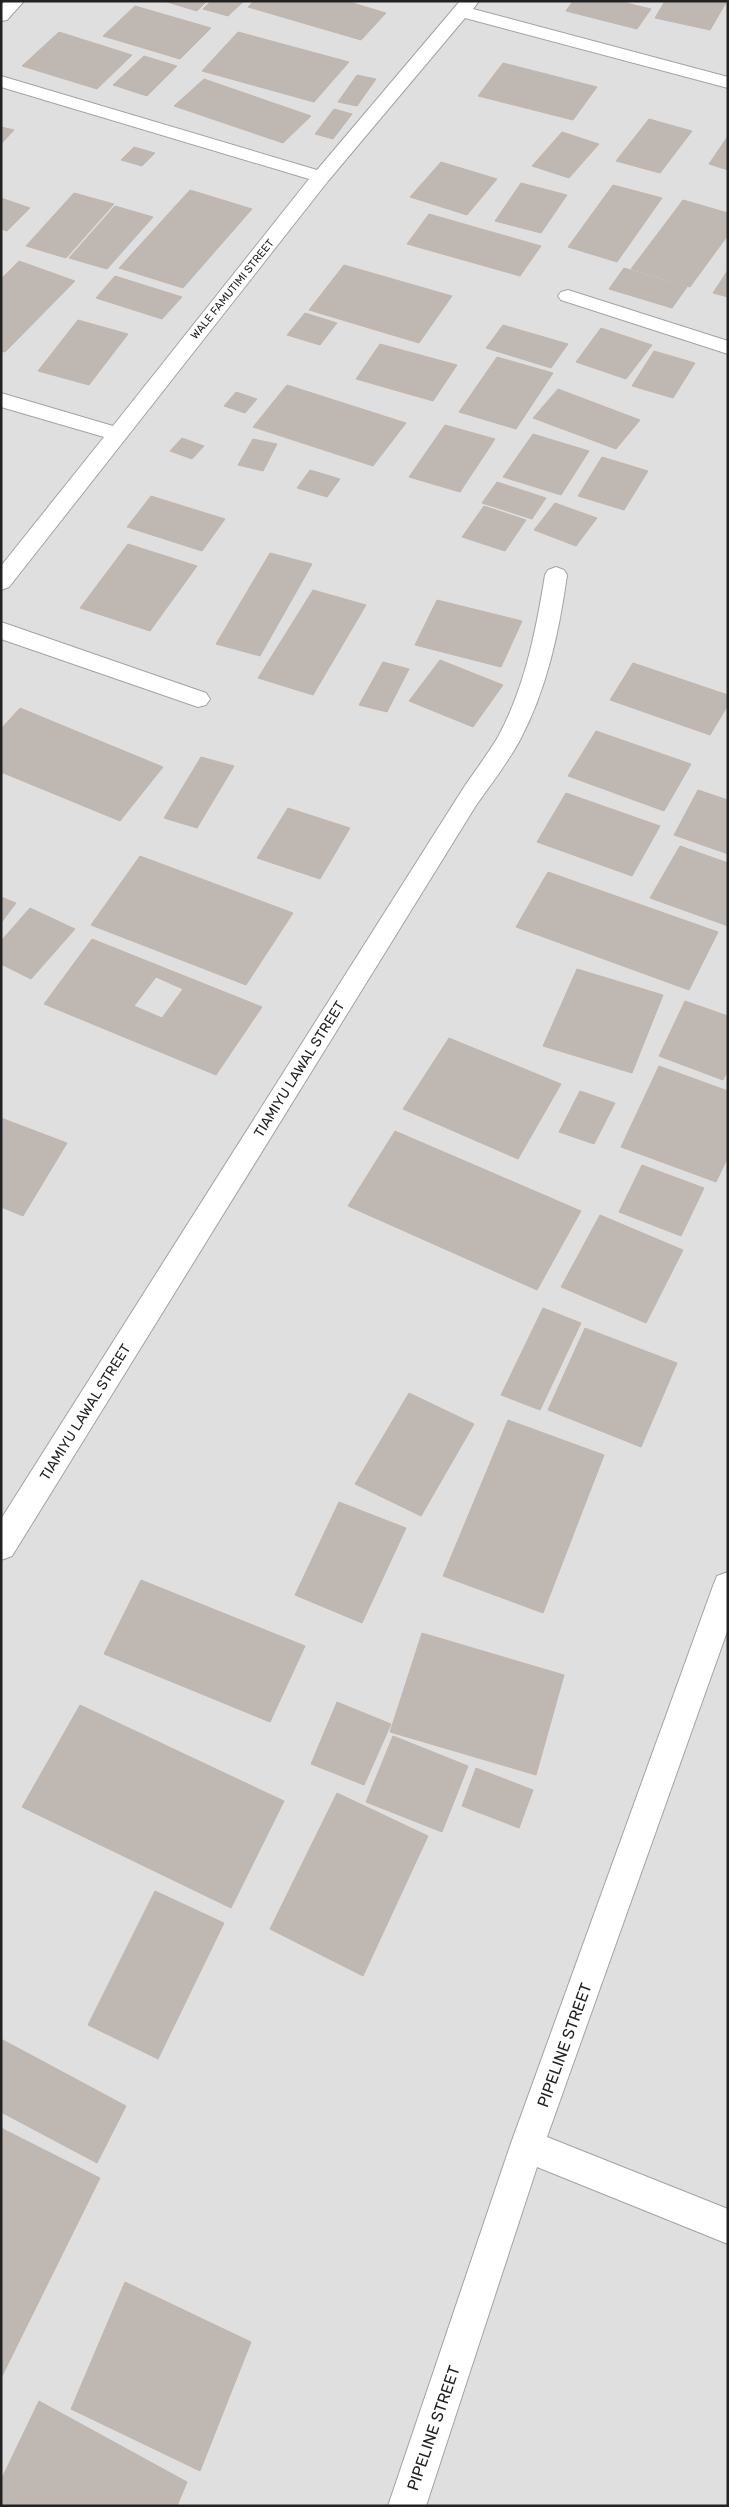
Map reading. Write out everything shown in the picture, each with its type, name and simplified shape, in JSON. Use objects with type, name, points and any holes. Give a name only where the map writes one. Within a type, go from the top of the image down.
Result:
[{"type":"street","points":[[1,16],[15,1]]},
{"type":"street","points":[[466,6],[728,82]]},
{"type":"street","name":"WALE FAMUTIMI STREET","points":[[1,582],[116,434],[321,177],[466,6]]},
{"type":"street","points":[[1,81],[321,177]]},
{"type":"street","points":[[568,296],[728,348]]},
{"type":"street","points":[[1,400],[116,434]]},
{"type":"street","name":"TIAMIYU LAWAL STREET","points":[[1,1546],[467,801],[513,732],[533,686],[543,652],[556,575]]},
{"type":"street","points":[[1,630],[198,700]]},
{"type":"street","name":"PIPELINE STREET","points":[[407,2506],[527,2146],[728,1586]]},
{"type":"street","points":[[527,2146],[728,2227]]},
{"type":"shaded area","points":[[1,1],[728,1],[728,2506],[1,2506]]},
{"type":"building","points":[[164,1],[207,1],[197,11]]},
{"type":"building","points":[[211,1],[244,1],[228,16],[203,9]]},
{"type":"building","points":[[254,1],[346,1],[386,13],[361,40],[248,7]]},
{"type":"building","points":[[573,1],[618,1],[651,9],[637,29],[566,11]]},
{"type":"building","points":[[665,1],[727,1],[710,30],[655,18]]},
{"type":"building","points":[[135,6],[211,28],[180,59],[103,36]]},
{"type":"building","points":[[59,32],[132,55],[97,89],[22,66]]},
{"type":"building","points":[[238,32],[349,62],[314,102],[202,71]]},
{"type":"building","points":[[144,56],[177,66],[147,96],[113,85]]},
{"type":"building","points":[[503,63],[597,87],[573,120],[478,96]]},
{"type":"building","points":[[357,75],[376,79],[357,106],[338,102]]},
{"type":"building","points":[[204,79],[311,116],[283,143],[174,106]]},
{"type":"building","points":[[334,109],[352,114],[333,139],[315,134]]},
{"type":"building","points":[[649,119],[692,131],[660,173],[616,161]]},
{"type":"building","points":[[1,127],[14,130],[1,144]]},
{"type":"building","points":[[562,132],[599,144],[569,178],[532,166]]},
{"type":"building","points":[[728,136],[728,170],[709,164]]},
{"type":"building","points":[[134,147],[155,153],[142,166],[121,160]]},
{"type":"building","points":[[441,162],[497,179],[467,215],[410,197]]},
{"type":"building","points":[[521,183],[567,195],[541,233],[495,221]]},
{"type":"building","points":[[613,185],[662,198],[617,262],[568,247]]},
{"type":"building","points":[[190,190],[252,209],[183,288],[119,268]]},
{"type":"building","points":[[74,193],[114,204],[66,258],[26,246]]},
{"type":"building","points":[[1,198],[30,208],[7,231],[1,229]]},
{"type":"building","points":[[683,200],[728,213],[728,235],[690,287],[631,269]]},
{"type":"building","points":[[115,206],[153,217],[107,269],[69,258]]},
{"type":"building","points":[[429,214],[541,246],[520,276],[407,244]]},
{"type":"building","points":[[19,261],[75,281],[5,352],[1,351],[1,279]]},
{"type":"building","points":[[344,265],[452,296],[419,343],[309,310]]},
{"type":"building","points":[[624,268],[687,287],[672,308],[609,289]]},
{"type":"building","points":[[728,270],[728,297],[713,293]]},
{"type":"building","points":[[115,276],[182,297],[162,319],[96,298]]},
{"type":"building","points":[[305,313],[337,323],[320,345],[287,335]]},
{"type":"building","points":[[78,320],[128,334],[89,385],[38,371]]},
{"type":"building","points":[[503,325],[568,344],[551,368],[486,348]]},
{"type":"building","points":[[601,328],[652,345],[626,379],[576,362]]},
{"type":"building","points":[[380,344],[457,365],[433,401],[356,379]]},
{"type":"building","points":[[654,351],[695,363],[673,398],[632,386]]},
{"type":"building","points":[[497,357],[553,373],[516,429],[459,412]]},
{"type":"building","points":[[287,385],[406,423],[373,466],[253,427]]},
{"type":"building","points":[[558,389],[640,420],[616,449],[533,418]]},
{"type":"building","points":[[236,392],[257,399],[245,413],[224,406]]},
{"type":"building","points":[[445,425],[495,439],[460,492],[409,477]]},
{"type":"building","points":[[533,434],[589,451],[561,495],[503,477]]},
{"type":"building","points":[[182,438],[204,446],[192,459],[170,451]]},
{"type":"building","points":[[253,439],[277,444],[263,471],[238,465]]},
{"type":"building","points":[[602,457],[648,471],[624,510],[578,496]]},
{"type":"building","points":[[310,470],[340,479],[327,497],[297,488]]},
{"type":"building","points":[[497,482],[546,498],[532,519],[482,503]]},
{"type":"building","points":[[151,496],[225,519],[202,551],[127,527]]},
{"type":"building","points":[[555,503],[597,518],[576,546],[534,530]]},
{"type":"building","points":[[484,506],[526,520],[505,551],[462,537]]},
{"type":"building","points":[[128,544],[197,566],[150,631],[80,608]]},
{"type":"building","points":[[270,553],[312,564],[260,656],[216,644]]},
{"type":"building","points":[[313,590],[366,605],[313,695],[258,678]]},
{"type":"building","points":[[437,600],[522,621],[501,667],[415,645]]},
{"type":"building","points":[[440,660],[503,685],[473,727],[409,701]]},
{"type":"building","points":[[383,662],[409,669],[387,712],[359,705]]},
{"type":"building","points":[[633,663],[728,695],[728,705],[710,735],[610,700]]},
{"type":"building","points":[[20,708],[163,767],[120,821],[1,772],[1,729]]},
{"type":"building","points":[[596,731],[691,764],[664,811],[568,776]]},
{"type":"building","points":[[201,757],[234,766],[197,828],[164,818]]},
{"type":"building","points":[[698,790],[728,800],[728,854],[674,835]]},
{"type":"building","points":[[566,793],[660,826],[632,876],[537,842]]},
{"type":"building","points":[[288,808],[350,828],[320,879],[257,858]]},
{"type":"building","points":[[680,846],[728,863],[728,926],[650,898]]},
{"type":"building","points":[[140,856],[293,913],[246,985],[91,925]]},
{"type":"building","points":[[548,872],[718,932],[689,990],[516,927]]},
{"type":"building","points":[[1,897],[16,903],[1,923]]},
{"type":"building","points":[[30,908],[75,929],[31,979],[1,964],[1,941]]},
{"type":"building","points":[[92,939],[262,1007],[216,1075],[44,1004]],"holes":[[[156,977],[183,989],[162,1018],[134,1006]]]},
{"type":"building","points":[[577,969],[663,995],[632,1073],[543,1046]]},
{"type":"building","points":[[685,1001],[728,1016],[728,1070],[723,1080],[659,1056]]},
{"type":"building","points":[[449,1038],[561,1084],[518,1159],[403,1109]]},
{"type":"building","points":[[659,1066],[728,1091],[728,1157],[716,1182],[621,1147]]},
{"type":"building","points":[[580,1091],[615,1103],[594,1144],[559,1132]]},
{"type":"building","points":[[1,1118],[67,1143],[23,1216],[1,1207]]},
{"type":"building","points":[[395,1131],[581,1211],[537,1290],[348,1206]]},
{"type":"building","points":[[642,1165],[704,1188],[681,1236],[619,1212]]},
{"type":"building","points":[[600,1215],[683,1250],[646,1323],[561,1287]]},
{"type":"building","points":[[543,1308],[581,1323],[540,1410],[501,1395]]},
{"type":"building","points":[[585,1328],[677,1363],[641,1447],[548,1410]]},
{"type":"building","points":[[409,1393],[474,1424],[421,1516],[355,1484]]},
{"type":"building","points":[[508,1420],[604,1455],[543,1613],[443,1576]]},
{"type":"building","points":[[339,1502],[406,1528],[362,1623],[295,1595]]},
{"type":"building","points":[[141,1580],[305,1646],[270,1722],[104,1654]]},
{"type":"building","points":[[422,1633],[564,1675],[536,1775],[390,1732]]},
{"type":"building","points":[[337,1702],[391,1724],[364,1785],[311,1764]]},
{"type":"building","points":[[80,1705],[284,1801],[231,1908],[22,1807]]},
{"type":"building","points":[[393,1736],[468,1766],[442,1832],[366,1802]]},
{"type":"building","points":[[476,1768],[533,1790],[519,1828],[462,1806]]},
{"type":"building","points":[[337,1793],[428,1836],[363,1976],[270,1929]]},
{"type":"building","points":[[155,1891],[224,1923],[158,2059],[88,2025]]},
{"type":"building","points":[[1,2039],[126,2106],[97,2163],[1,2112]]},
{"type":"building","points":[[1,2128],[100,2178],[1,2378]]},
{"type":"building","points":[[125,2282],[251,2342],[200,2471],[71,2409]]},
{"type":"building","points":[[39,2401],[187,2482],[177,2506],[1,2506],[1,2480]]}]
